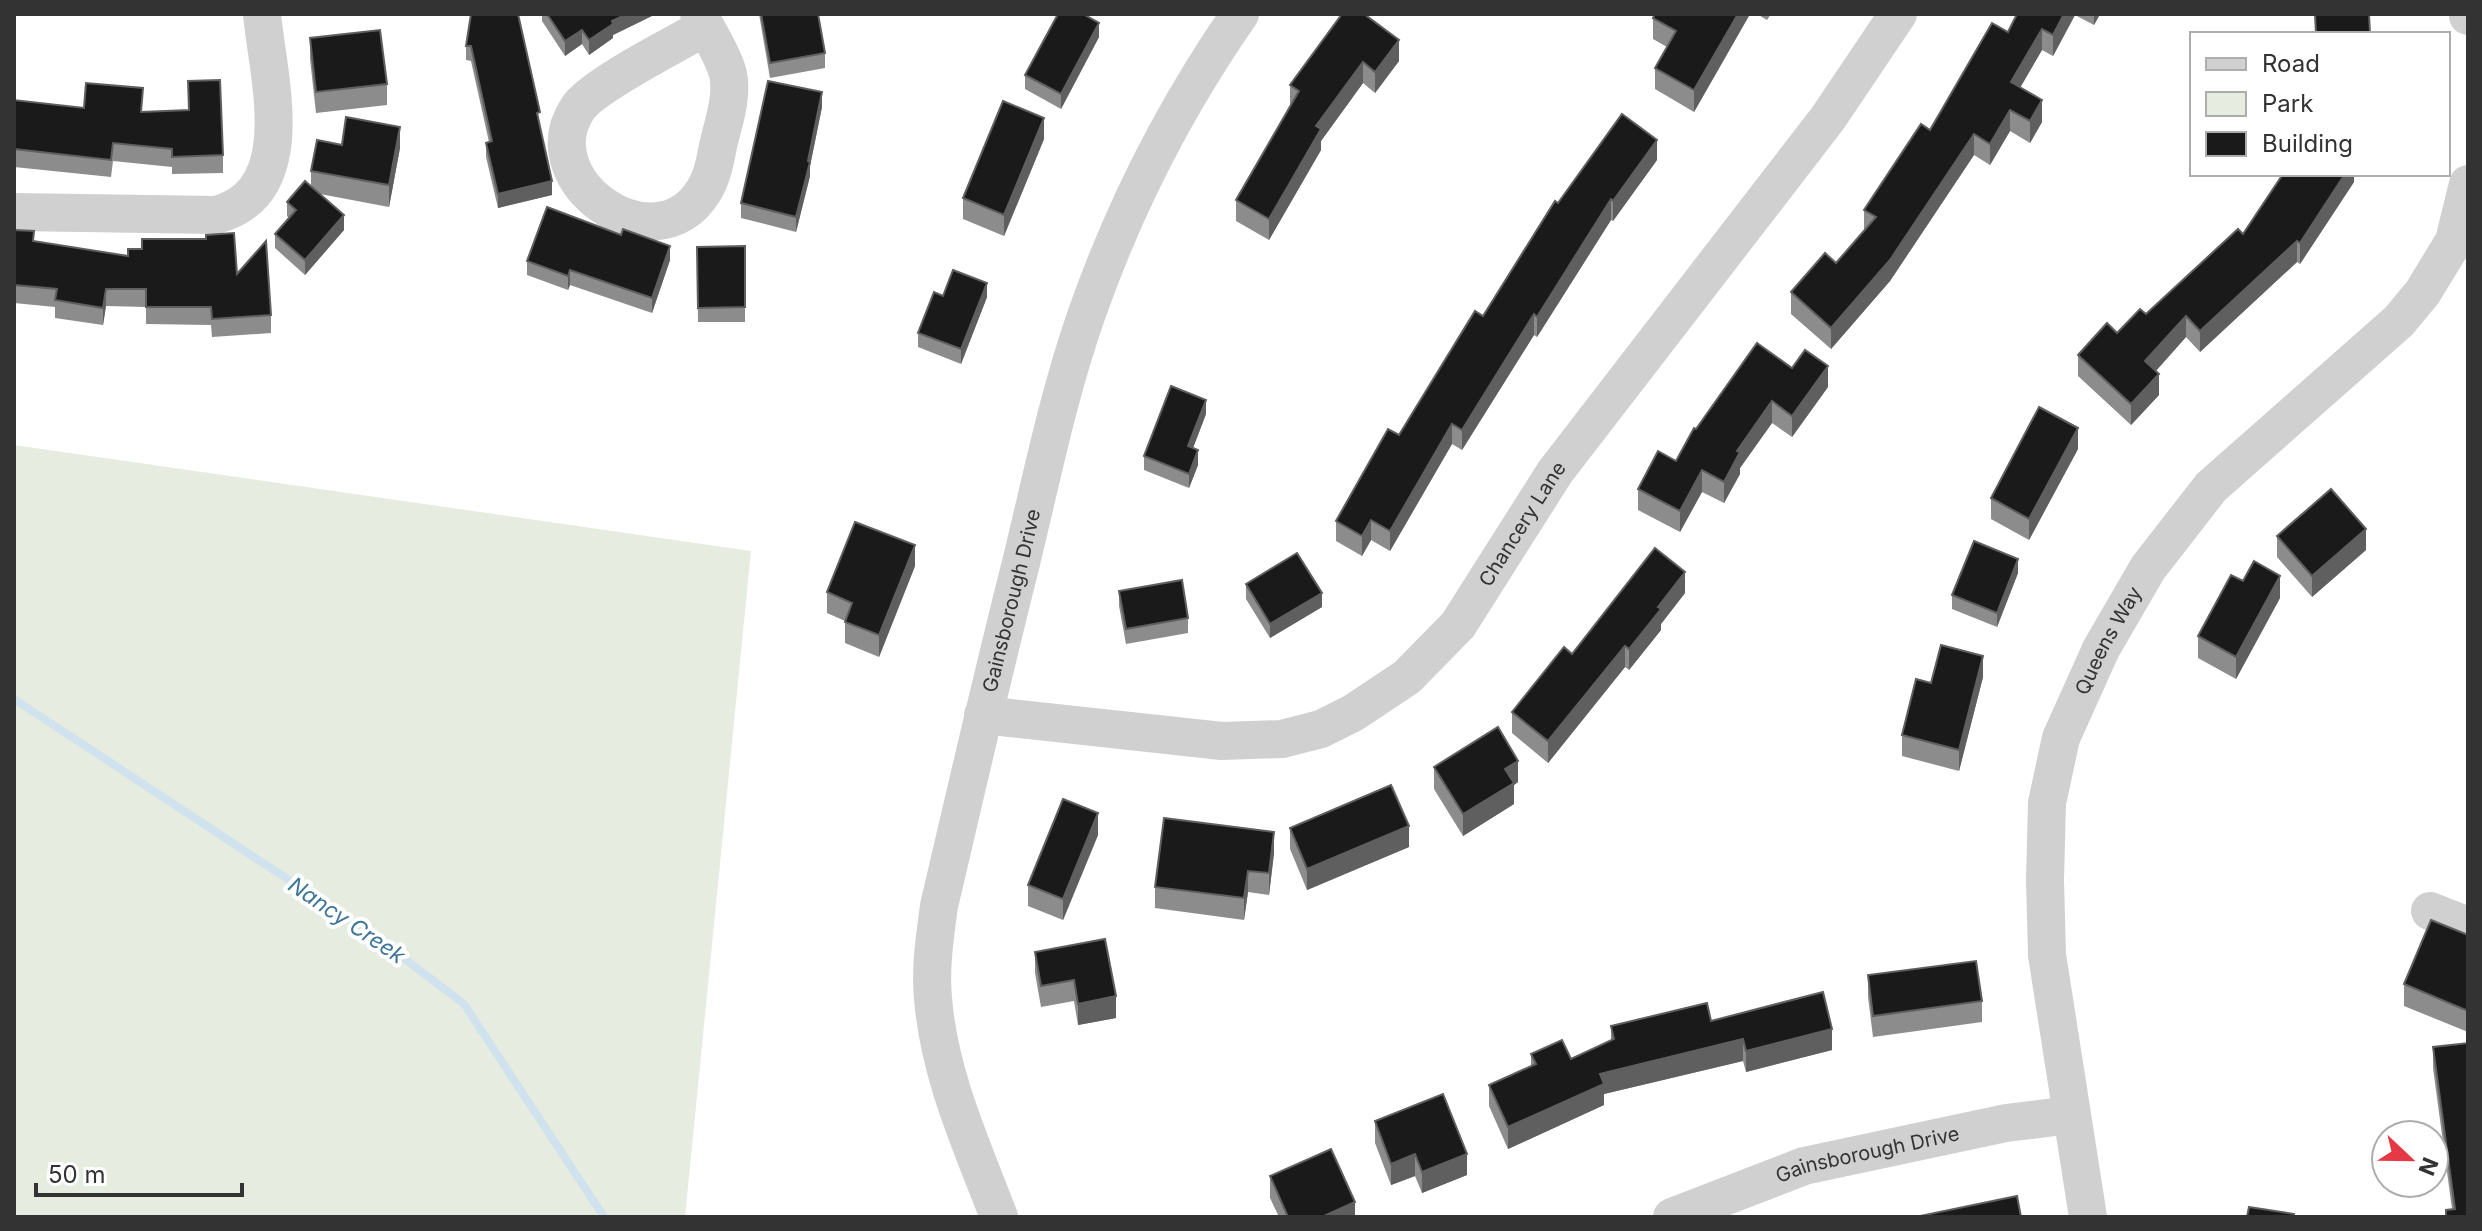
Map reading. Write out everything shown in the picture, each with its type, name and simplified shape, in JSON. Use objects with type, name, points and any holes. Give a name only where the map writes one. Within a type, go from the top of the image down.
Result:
[{"type":"street","points":[[14,212],[216,215],[233,210],[251,198],[269,165],[273,146],[273,109],[262,14]]},
{"type":"street","name":"Gainsborough Drive","points":[[999,1217],[946,1075],[933,998],[939,906],[1051,439],[1085,319],[1111,251],[1143,182],[1203,71],[1240,14]]},
{"type":"street","name":"Chancery Lane","points":[[983,715],[1222,741],[1282,739],[1321,729],[1353,713],[1407,677],[1458,625],[1555,472],[1828,118],[1898,14]]},
{"type":"street","points":[[702,20],[728,73],[730,91],[712,173],[702,193],[672,218],[652,222],[616,213],[584,191],[572,166],[568,143],[571,123],[578,107],[596,91],[702,20]]},
{"type":"street","name":"Queens Way","points":[[2088,1217],[2047,955],[2047,803],[2061,738],[2101,649],[2148,568],[2211,487],[2407,311],[2423,292],[2454,241],[2468,184]]},
{"type":"street","points":[[2430,911],[2468,926]]},
{"type":"street","name":"Gainsborough Drive","points":[[1672,1217],[1804,1166],[2006,1123],[2071,1115]]},
{"type":"green space","points":[[14,445],[751,551],[685,1217],[14,1217]]},
{"type":"building","points":[[471,14],[518,14],[552,181],[498,194],[486,143],[492,141],[471,46],[466,46]]},
{"type":"building","points":[[547,14],[627,14],[612,21],[613,24],[589,40],[582,30],[565,41]]},
{"type":"building","points":[[761,14],[818,14],[825,53],[770,63]]},
{"type":"building","points":[[1058,14],[1083,14],[1099,23],[1061,94],[1025,75]]},
{"type":"building","points":[[1342,14],[1364,14],[1399,40],[1375,72],[1363,62],[1316,126],[1321,129],[1269,219],[1236,200],[1299,91],[1290,85]]},
{"type":"building","points":[[1655,14],[1738,14],[1694,90],[1655,68],[1676,31],[1653,18]]},
{"type":"building","points":[[2017,14],[2064,14],[2053,35],[2042,29],[2011,82],[2042,100],[2030,121],[2010,110],[1990,144],[1974,134],[1890,260],[1831,328],[1791,292],[1825,253],[1836,263],[1876,217],[1864,210],[1921,124],[1930,130],[1992,23],[2008,32]]},
{"type":"building","points":[[2315,14],[2369,14],[2370,32],[2316,32]]},
{"type":"building","points":[[380,30],[387,84],[316,92],[310,38]]},
{"type":"building","points":[[220,80],[223,155],[172,157],[172,149],[113,143],[111,160],[14,149],[14,100],[84,108],[86,83],[143,88],[141,112],[189,110],[188,81]]},
{"type":"building","points":[[768,81],[822,92],[810,162],[796,217],[741,203]]},
{"type":"building","points":[[1003,101],[1044,118],[1004,215],[963,198]]},
{"type":"building","points":[[1622,114],[1657,140],[1613,201],[1611,199],[1462,430],[1452,424],[1390,531],[1371,520],[1362,536],[1336,521],[1388,429],[1399,435],[1475,311],[1483,316],[1555,201],[1558,203]]},
{"type":"building","points":[[346,117],[400,127],[389,185],[311,171],[317,140],[342,145]]},
{"type":"building","points":[[2282,176],[2344,176],[2300,243],[2297,241],[2200,331],[2186,316],[2145,361],[2159,374],[2131,404],[2078,355],[2107,323],[2117,333],[2140,309],[2146,314],[2238,229],[2243,234]]},
{"type":"building","points":[[305,181],[344,215],[305,260],[275,234],[296,210],[287,202]]},
{"type":"building","points":[[547,207],[621,235],[623,229],[670,246],[652,298],[570,270],[568,276],[527,261]]},
{"type":"building","points":[[14,230],[34,231],[33,241],[128,256],[128,249],[142,249],[142,239],[206,239],[206,235],[234,233],[237,274],[266,241],[271,315],[212,319],[211,307],[146,307],[146,289],[106,289],[103,308],[55,300],[57,289],[14,285]]},
{"type":"building","points":[[745,246],[745,307],[698,308],[697,247]]},
{"type":"building","points":[[953,270],[987,283],[961,349],[918,333],[934,292],[943,296]]},
{"type":"building","points":[[1757,343],[1792,368],[1805,350],[1828,366],[1792,416],[1772,401],[1737,451],[1740,452],[1724,482],[1702,470],[1680,511],[1638,489],[1658,451],[1676,461],[1694,428]]},
{"type":"building","points":[[1171,386],[1206,400],[1188,446],[1198,450],[1189,474],[1144,456]]},
{"type":"building","points":[[2039,407],[2078,428],[2029,519],[1991,498]]},
{"type":"building","points":[[2331,489],[2366,529],[2312,576],[2277,536]]},
{"type":"building","points":[[855,522],[915,545],[879,635],[845,622],[852,603],[827,592]]},
{"type":"building","points":[[1974,541],[2018,559],[1997,613],[1952,595]]},
{"type":"building","points":[[1655,548],[1685,572],[1629,649],[1625,646],[1548,741],[1512,712],[1564,647],[1572,654]]},
{"type":"building","points":[[1297,553],[1322,593],[1270,624],[1246,584]]},
{"type":"building","points":[[2254,561],[2280,576],[2236,657],[2198,636],[2231,575],[2243,581]]},
{"type":"building","points":[[1182,580],[1188,618],[1126,629],[1119,591]]},
{"type":"building","points":[[1941,645],[1983,656],[1959,750],[1902,735],[1916,679],[1931,683]]},
{"type":"building","points":[[1498,727],[1518,761],[1505,769],[1514,783],[1463,814],[1434,767]]},
{"type":"building","points":[[1391,785],[1409,826],[1307,869],[1290,828]]},
{"type":"building","points":[[1063,799],[1098,813],[1063,899],[1028,885]]},
{"type":"building","points":[[1164,818],[1274,832],[1269,873],[1248,871],[1244,898],[1155,887]]},
{"type":"building","points":[[2431,920],[2468,935],[2468,1011],[2404,984]]},
{"type":"building","points":[[1105,939],[1116,996],[1078,1004],[1074,980],[1041,986],[1035,952]]},
{"type":"building","points":[[1976,961],[1982,1001],[1873,1016],[1868,975]]},
{"type":"building","points":[[1823,992],[1832,1029],[1746,1051],[1743,1039],[1600,1074],[1604,1084],[1508,1127],[1489,1085],[1536,1064],[1531,1054],[1562,1040],[1571,1059],[1614,1039],[1611,1026],[1707,1003],[1711,1021]]},
{"type":"building","points":[[2468,1043],[2468,1217],[2446,1217],[2446,1210],[2455,1209],[2450,1172],[2450,1119],[2443,1119],[2433,1047]]},
{"type":"building","points":[[1443,1094],[1467,1154],[1422,1172],[1415,1154],[1391,1164],[1375,1121]]},
{"type":"building","points":[[1331,1149],[1355,1202],[1322,1217],[1288,1217],[1270,1176]]},
{"type":"building","points":[[2017,1196],[2021,1217],[1920,1217],[1920,1216]]},
{"type":"building","points":[[2249,1207],[2294,1214],[2293,1217],[2247,1217]]},
{"type":"waterway","name":"Nancy Creek","points":[[14,699],[380,940],[464,1004],[604,1217]]}]
